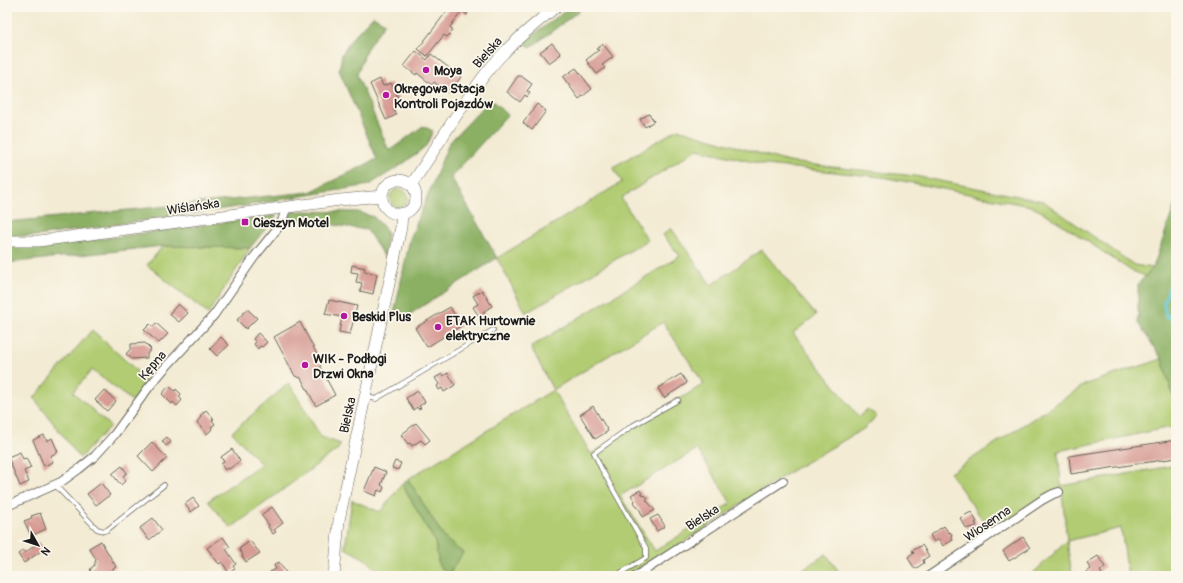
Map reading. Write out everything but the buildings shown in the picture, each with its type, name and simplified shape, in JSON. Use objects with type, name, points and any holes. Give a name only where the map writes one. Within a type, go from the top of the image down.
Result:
[{"type":"street","name":"Bielska","points":[[411,186],[470,94],[492,65],[529,29],[556,7]]},
{"type":"street","points":[[401,180],[411,186],[415,194],[415,199],[411,208],[402,213],[392,213],[388,210],[382,196],[386,186],[390,182],[401,180]]},
{"type":"street","name":"Wiślańska","points":[[7,241],[39,241],[382,196]]},
{"type":"street","name":"Kępna","points":[[7,506],[55,485],[95,456],[114,435],[164,369],[214,315],[255,256],[281,224],[285,212],[284,208]]},
{"type":"street","name":"Bielska","points":[[334,576],[339,520],[401,227],[402,213]]},
{"type":"street","name":"Bielska","points":[[636,576],[783,481]]},
{"type":"street","name":"Wiosenna","points":[[929,576],[1042,500],[1059,492]]},
{"type":"lane","points":[[365,397],[376,399],[493,330]]},
{"type":"lane","points":[[615,576],[646,558],[646,548],[594,453],[632,426],[678,400]]},
{"type":"lane","points":[[55,485],[97,529],[104,531],[164,485]]},
{"type":"green space","points":[[570,7],[584,7],[530,48],[524,42]]},
{"type":"green space","points":[[373,16],[385,23],[367,48],[357,75],[389,151],[423,126],[433,131],[426,146],[403,164],[369,185],[243,206],[37,236],[7,236],[7,222],[310,192],[377,159],[339,70],[342,54],[353,37]]},
{"type":"green space","points":[[491,99],[507,115],[451,177],[497,258],[407,316],[394,314],[410,239],[449,143]]},
{"type":"green space","points":[[678,129],[788,162],[915,176],[1043,201],[1134,265],[1153,268],[1145,276],[1130,270],[1048,215],[1030,206],[882,177],[766,165],[697,149],[621,198],[648,240],[526,313],[497,258],[622,182],[613,167]]},
{"type":"green space","points":[[395,189],[403,189],[408,194],[406,205],[403,207],[395,207],[390,202],[390,194]]},
{"type":"green space","points":[[1176,201],[1176,406],[1162,359],[1138,323],[1138,284],[1153,268]]},
{"type":"green space","points":[[292,211],[358,212],[374,217],[387,231],[385,258],[367,230],[289,218]]},
{"type":"green space","points":[[277,215],[250,248],[163,246],[7,263],[7,246],[86,241]]},
{"type":"green space","points":[[671,228],[711,285],[762,250],[816,315],[793,333],[859,417],[867,409],[877,416],[865,428],[793,470],[632,576],[383,576],[367,560],[345,548],[352,500],[380,512],[402,484],[435,542],[439,566],[449,574],[463,553],[445,539],[408,479],[553,390],[531,347],[680,256],[663,235]],"holes":[[[663,322],[704,384],[591,454],[553,390]],[[697,449],[731,503],[655,551],[620,496]]]},
{"type":"green space","points":[[163,246],[250,248],[208,314],[147,265]]},
{"type":"green space","points":[[92,330],[147,380],[132,401],[92,370],[73,392],[110,426],[80,458],[34,398]]},
{"type":"green space","points":[[1162,359],[1176,406],[1176,426],[1058,451],[1061,486],[1176,465],[1176,493],[1174,494],[1170,558],[1176,565],[1176,576],[1128,576],[1121,528],[1067,541],[1062,492],[1060,487],[991,532],[950,473],[1086,384]]},
{"type":"green space","points":[[289,383],[321,437],[341,444],[338,449],[231,528],[208,501],[261,464],[232,432]]},
{"type":"green space","points":[[408,479],[445,539],[463,553],[448,574],[439,566],[435,542],[402,484]]},
{"type":"green space","points":[[1176,493],[1176,565],[1170,558],[1174,494]]},
{"type":"green space","points":[[1067,541],[1072,576],[1030,576]]},
{"type":"green space","points":[[826,554],[842,576],[792,576]]},
{"type":"waterway","points":[[1176,269],[1164,303],[1166,316],[1176,320]]},
{"type":"place","name":"Moya","points":[[426,70]]},
{"type":"place","name":"Okręgowa Stacja Kontroli Pojazdów","points":[[386,95]]},
{"type":"place","name":"Cieszyn Motel","points":[[245,222]]},
{"type":"place","name":"Beskid Plus","points":[[344,316]]},
{"type":"place","name":"ETAK Hurtownie elektryczne","points":[[438,327]]},
{"type":"place","name":"WIK - Podłogi Drzwi Okna","points":[[305,365]]}]
